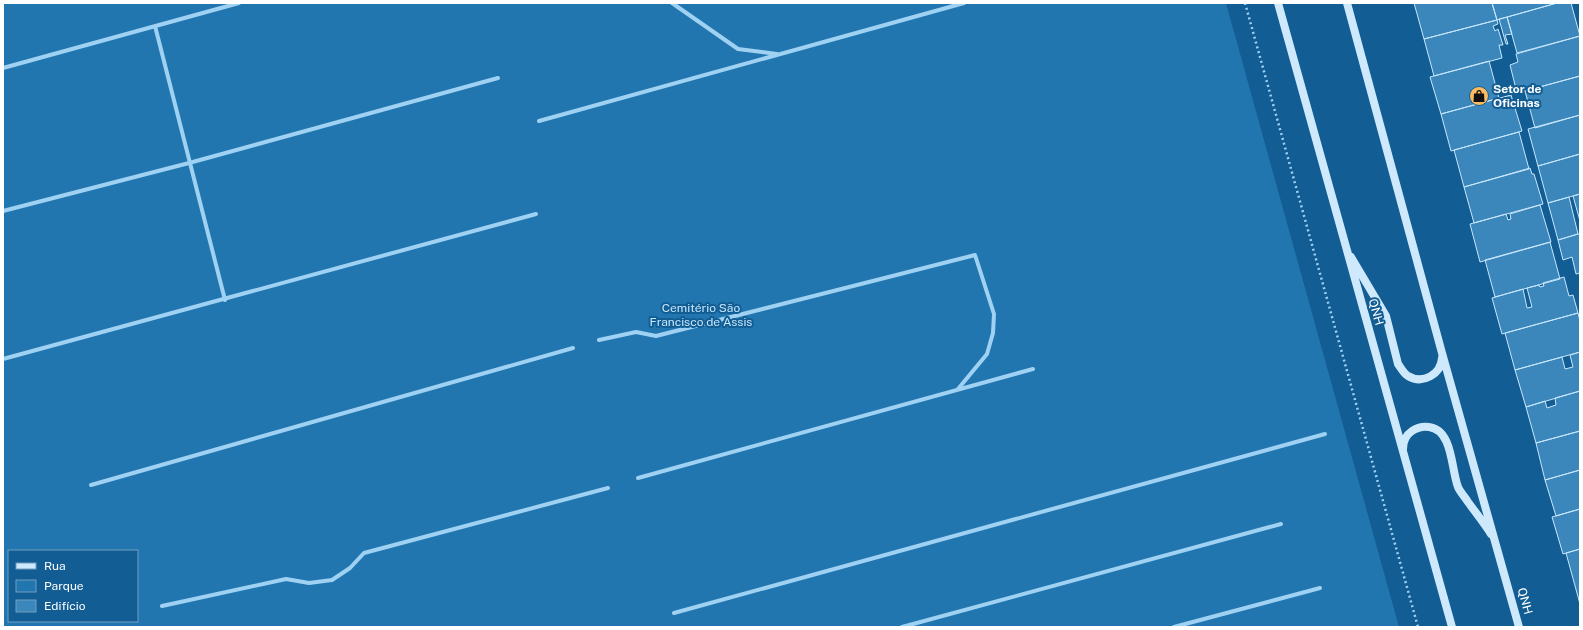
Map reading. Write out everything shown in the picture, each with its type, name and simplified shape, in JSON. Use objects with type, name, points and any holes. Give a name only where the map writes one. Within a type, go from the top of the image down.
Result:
[{"type":"street","points":[[3,68],[239,3]]},
{"type":"street","points":[[672,3],[738,49],[778,55]]},
{"type":"street","points":[[539,121],[964,3]]},
{"type":"street","name":"QNH","points":[[1278,3],[1452,627]]},
{"type":"street","name":"QNH","points":[[1347,3],[1519,627]]},
{"type":"street","points":[[155,26],[225,300]]},
{"type":"street","points":[[3,211],[189,163],[498,78]]},
{"type":"street","points":[[3,360],[536,214]]},
{"type":"street","points":[[1346,248],[1386,316],[1398,364],[1402,371],[1408,376],[1416,379],[1430,377],[1440,366],[1442,352]]},
{"type":"street","points":[[599,340],[636,332],[656,336],[975,255],[994,314],[993,333],[987,354],[958,389]]},
{"type":"street","points":[[91,485],[573,348]]},
{"type":"street","points":[[638,478],[1033,369]]},
{"type":"street","points":[[1404,454],[1403,446],[1405,439],[1410,432],[1416,428],[1424,426],[1439,430],[1447,443],[1458,488],[1495,540]]},
{"type":"street","points":[[674,613],[1325,434]]},
{"type":"street","points":[[162,606],[286,579],[309,583],[332,580],[350,568],[364,553],[608,488]]},
{"type":"street","points":[[902,627],[1281,524]]},
{"type":"street","points":[[1174,627],[1320,588]]},
{"type":"path","points":[[1245,3],[1418,627]]},
{"type":"green space","name":"Cemitério São Francisco de Assis","points":[[3,3],[1226,3],[1399,627],[3,627]]},
{"type":"building","points":[[1414,3],[1492,3],[1497,20],[1424,39]]},
{"type":"building","points":[[1492,3],[1557,3],[1497,20]]},
{"type":"building","points":[[1557,3],[1571,3],[1580,36],[1517,53],[1507,17]]},
{"type":"building","points":[[1507,17],[1512,34],[1505,35],[1508,44],[1506,44],[1499,19]]},
{"type":"building","points":[[1497,20],[1498,24],[1493,26],[1495,31],[1498,29],[1503,45],[1499,45],[1502,58],[1434,76],[1424,39]]},
{"type":"building","points":[[1580,36],[1580,76],[1517,93],[1510,65],[1518,62],[1516,54]]},
{"type":"building","points":[[1489,61],[1499,98],[1441,114],[1430,77]]},
{"type":"building","points":[[1580,76],[1580,115],[1535,128],[1525,91]]},
{"type":"building","points":[[1511,95],[1522,131],[1451,151],[1441,114]]},
{"type":"building","points":[[1580,115],[1580,154],[1538,166],[1528,129]]},
{"type":"building","points":[[1519,132],[1529,169],[1464,187],[1454,150]]},
{"type":"building","points":[[1580,154],[1580,194],[1548,203],[1538,166]]},
{"type":"building","points":[[1530,168],[1532,174],[1534,174],[1543,204],[1474,223],[1464,187]]},
{"type":"building","points":[[1580,194],[1580,221],[1573,196]]},
{"type":"building","points":[[1569,197],[1578,234],[1558,240],[1548,203]]},
{"type":"building","points":[[1540,205],[1551,242],[1480,262],[1470,224],[1506,214],[1508,220],[1511,219],[1510,214]]},
{"type":"building","points":[[1580,234],[1580,273],[1576,274],[1572,257],[1563,260],[1558,240]]},
{"type":"building","points":[[1550,242],[1560,279],[1495,297],[1485,260]]},
{"type":"building","points":[[1564,277],[1569,296],[1573,295],[1578,313],[1502,334],[1492,298],[1523,289],[1527,308],[1532,307],[1527,288],[1539,285],[1540,287],[1544,286],[1543,283]]},
{"type":"building","points":[[1578,313],[1580,321],[1580,352],[1515,370],[1505,333]]},
{"type":"building","points":[[1580,352],[1580,391],[1526,407],[1515,370],[1562,357],[1565,369],[1573,367],[1570,355]]},
{"type":"building","points":[[1580,391],[1580,431],[1536,443],[1526,407],[1545,401],[1547,408],[1556,405],[1555,398]]},
{"type":"building","points":[[1580,431],[1580,470],[1545,480],[1536,443]]},
{"type":"building","points":[[1580,470],[1580,509],[1556,516],[1545,480]]},
{"type":"building","points":[[1580,509],[1580,549],[1563,554],[1552,517]]},
{"type":"building","points":[[1580,549],[1580,604],[1566,553]]},
{"type":"place","name":"Setor de Oficinas","points":[[1479,96]]}]
